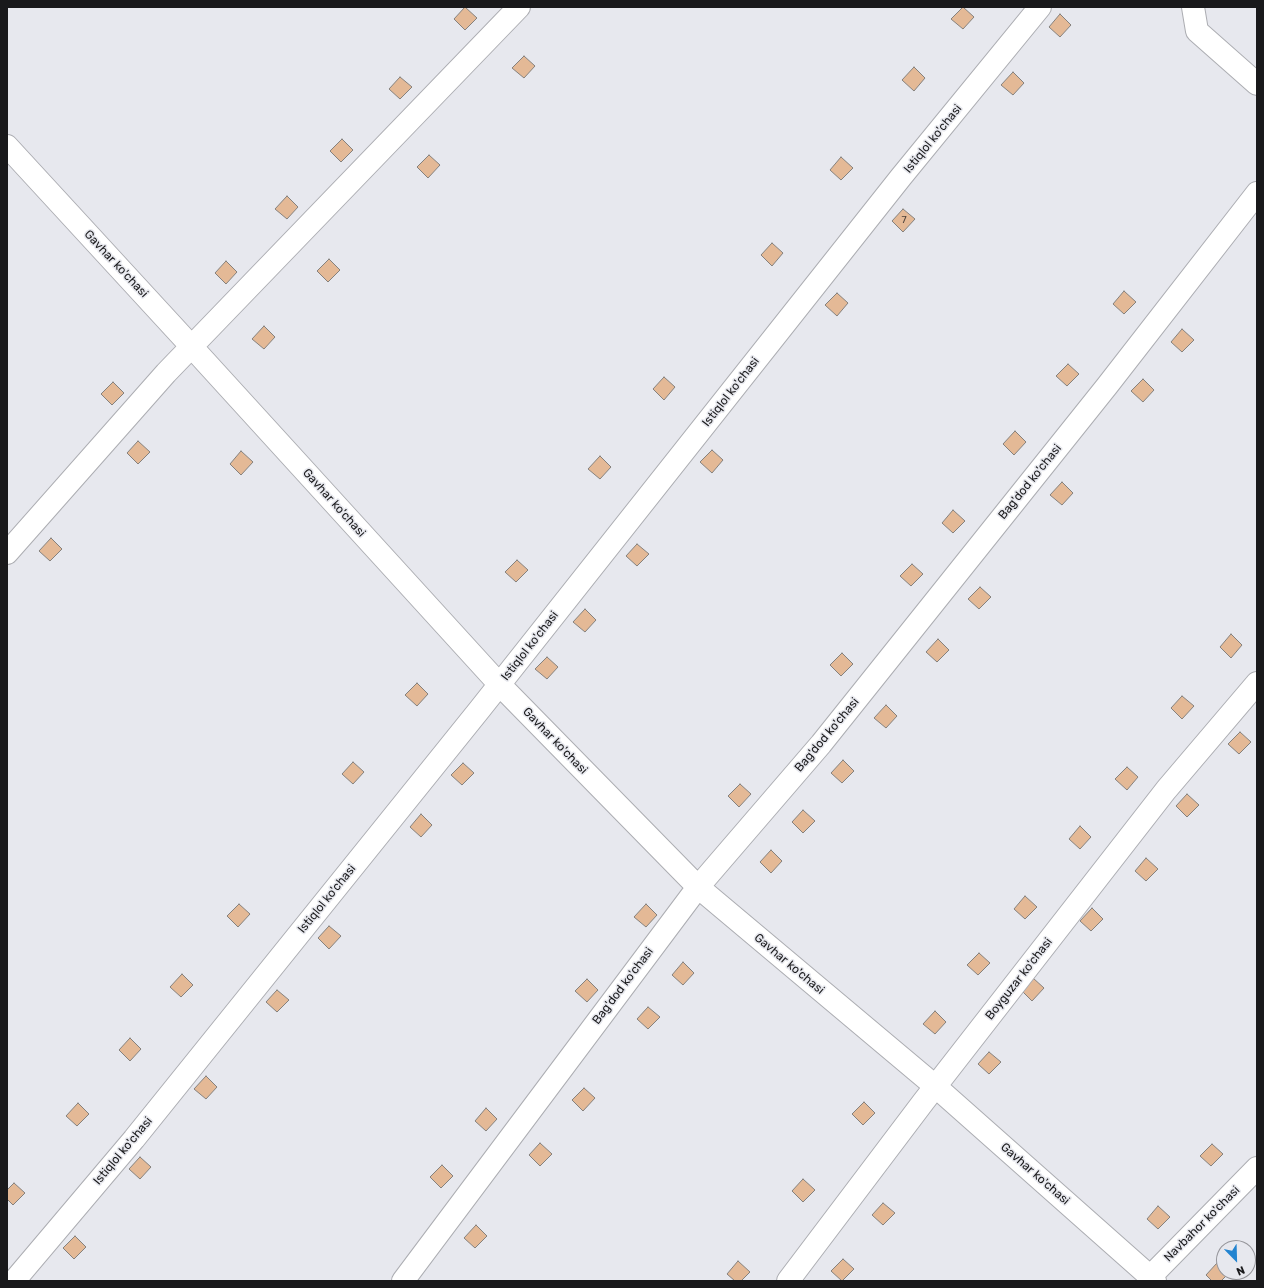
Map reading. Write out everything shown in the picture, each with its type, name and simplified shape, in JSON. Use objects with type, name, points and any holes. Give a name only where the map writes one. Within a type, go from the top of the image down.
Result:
[{"type":"street","points":[[7,553],[166,372],[519,7]]},
{"type":"street","name":"Istiqlol ko'chasi","points":[[14,1281],[139,1133],[500,685],[901,177],[1040,7]]},
{"type":"street","points":[[1194,7],[1197,31],[1257,84]]},
{"type":"street","name":"Gavhar ko'chasi","points":[[7,146],[500,685],[698,887],[935,1086],[1153,1279]]},
{"type":"street","name":"Bag'dod ko'chasi","points":[[403,1281],[698,887],[826,737],[1102,392],[1257,193]]},
{"type":"street","name":"Boyguzar ko'chasi","points":[[788,1281],[935,1086],[1166,790],[1257,682]]},
{"type":"street","name":"Navbahor ko'chasi","points":[[1153,1279],[1257,1168]]},
{"type":"building","points":[[465,7],[477,18],[465,30],[454,19]]},
{"type":"building","points":[[963,7],[974,17],[963,29],[951,19]]},
{"type":"building","points":[[1060,14],[1071,25],[1060,37],[1049,27]]},
{"type":"building","points":[[524,56],[535,66],[524,78],[512,68]]},
{"type":"building","points":[[914,67],[925,78],[914,91],[902,80]]},
{"type":"building","points":[[1013,72],[1024,83],[1013,95],[1001,85]]},
{"type":"building","points":[[400,77],[412,87],[400,99],[389,89]]},
{"type":"building","points":[[342,139],[353,150],[341,162],[330,151]]},
{"type":"building","points":[[429,155],[440,165],[428,178],[417,167]]},
{"type":"building","points":[[841,157],[853,168],[841,180],[830,170]]},
{"type":"building","points":[[287,196],[298,207],[287,219],[275,209]]},
{"type":"building","points":[[903,209],[915,219],[903,232],[892,221]]},
{"type":"building","points":[[772,243],[783,253],[772,266],[761,255]]},
{"type":"building","points":[[329,259],[340,270],[328,282],[317,271]]},
{"type":"building","points":[[226,261],[237,272],[226,284],[215,273]]},
{"type":"building","points":[[1124,291],[1136,302],[1124,314],[1113,304]]},
{"type":"building","points":[[837,293],[848,303],[837,316],[825,305]]},
{"type":"building","points":[[264,326],[275,337],[264,349],[252,339]]},
{"type":"building","points":[[1182,329],[1194,340],[1182,352],[1171,342]]},
{"type":"building","points":[[1068,364],[1079,374],[1067,386],[1056,376]]},
{"type":"building","points":[[664,377],[675,387],[664,400],[653,389]]},
{"type":"building","points":[[1143,379],[1154,390],[1143,402],[1131,391]]},
{"type":"building","points":[[113,382],[124,393],[112,405],[101,394]]},
{"type":"building","points":[[1015,431],[1026,442],[1014,455],[1003,444]]},
{"type":"building","points":[[138,441],[150,452],[138,464],[127,453]]},
{"type":"building","points":[[712,450],[723,460],[712,473],[700,462]]},
{"type":"building","points":[[241,451],[253,462],[241,475],[230,464]]},
{"type":"building","points":[[600,456],[611,467],[600,479],[588,469]]},
{"type":"building","points":[[1062,482],[1073,493],[1062,505],[1050,495]]},
{"type":"building","points":[[953,510],[965,521],[953,533],[942,523]]},
{"type":"building","points":[[51,538],[62,549],[50,561],[39,551]]},
{"type":"building","points":[[637,544],[649,554],[637,566],[626,556]]},
{"type":"building","points":[[517,560],[528,570],[516,582],[505,572]]},
{"type":"building","points":[[912,564],[923,574],[911,586],[900,576]]},
{"type":"building","points":[[980,587],[991,597],[979,609],[968,599]]},
{"type":"building","points":[[585,609],[596,620],[585,632],[573,622]]},
{"type":"building","points":[[1231,634],[1242,645],[1231,658],[1220,647]]},
{"type":"building","points":[[938,639],[949,650],[937,662],[926,652]]},
{"type":"building","points":[[842,653],[853,664],[841,676],[830,665]]},
{"type":"building","points":[[547,657],[558,667],[547,679],[535,669]]},
{"type":"building","points":[[417,683],[428,694],[417,706],[405,695]]},
{"type":"building","points":[[1182,696],[1194,706],[1182,719],[1171,708]]},
{"type":"building","points":[[886,705],[897,716],[886,728],[874,718]]},
{"type":"building","points":[[1240,732],[1251,742],[1239,754],[1228,744]]},
{"type":"building","points":[[843,760],[854,771],[842,783],[831,773]]},
{"type":"building","points":[[353,762],[364,772],[353,784],[342,774]]},
{"type":"building","points":[[463,763],[474,773],[462,785],[451,775]]},
{"type":"building","points":[[1127,767],[1138,777],[1127,790],[1115,779]]},
{"type":"building","points":[[740,784],[751,794],[739,807],[728,796]]},
{"type":"building","points":[[1187,794],[1199,805],[1187,817],[1176,806]]},
{"type":"building","points":[[803,810],[815,821],[803,833],[792,822]]},
{"type":"building","points":[[421,814],[432,825],[421,837],[410,827]]},
{"type":"building","points":[[1080,826],[1091,837],[1080,849],[1069,839]]},
{"type":"building","points":[[771,850],[782,861],[771,873],[760,862]]},
{"type":"building","points":[[1146,858],[1158,869],[1146,881],[1135,871]]},
{"type":"building","points":[[1025,896],[1037,907],[1025,919],[1014,909]]},
{"type":"building","points":[[239,904],[250,914],[238,927],[227,916]]},
{"type":"building","points":[[646,904],[657,915],[646,927],[634,917]]},
{"type":"building","points":[[1092,908],[1103,919],[1091,931],[1080,921]]},
{"type":"building","points":[[329,926],[341,936],[329,949],[318,938]]},
{"type":"building","points":[[979,953],[990,963],[978,975],[967,965]]},
{"type":"building","points":[[683,962],[694,973],[683,985],[672,975]]},
{"type":"building","points":[[182,974],[193,985],[181,997],[170,987]]},
{"type":"building","points":[[1033,978],[1044,988],[1032,1001],[1021,990]]},
{"type":"building","points":[[587,979],[598,990],[587,1002],[575,991]]},
{"type":"building","points":[[277,990],[289,1000],[277,1012],[266,1002]]},
{"type":"building","points":[[648,1007],[660,1017],[648,1029],[637,1019]]},
{"type":"building","points":[[935,1011],[946,1022],[935,1034],[923,1024]]},
{"type":"building","points":[[130,1038],[141,1049],[130,1061],[119,1050]]},
{"type":"building","points":[[989,1052],[1001,1062],[989,1074],[978,1064]]},
{"type":"building","points":[[206,1076],[217,1087],[206,1099],[194,1089]]},
{"type":"building","points":[[584,1088],[595,1098],[583,1111],[572,1100]]},
{"type":"building","points":[[864,1102],[875,1113],[863,1125],[852,1114]]},
{"type":"building","points":[[78,1103],[89,1114],[77,1126],[66,1116]]},
{"type":"building","points":[[486,1108],[497,1119],[486,1131],[475,1121]]},
{"type":"building","points":[[540,1143],[552,1154],[540,1166],[529,1155]]},
{"type":"building","points":[[1212,1144],[1223,1154],[1211,1166],[1200,1156]]},
{"type":"building","points":[[140,1157],[151,1167],[140,1179],[129,1169]]},
{"type":"building","points":[[442,1165],[453,1176],[441,1188],[430,1177]]},
{"type":"building","points":[[803,1179],[815,1190],[803,1202],[792,1191]]},
{"type":"building","points":[[14,1183],[25,1193],[13,1205],[7,1199],[7,1190]]},
{"type":"building","points":[[883,1203],[895,1213],[883,1225],[872,1215]]},
{"type":"building","points":[[1158,1206],[1170,1217],[1158,1229],[1147,1219]]},
{"type":"building","points":[[476,1225],[487,1236],[475,1248],[464,1238]]},
{"type":"building","points":[[75,1236],[86,1247],[74,1259],[63,1248]]},
{"type":"building","points":[[843,1259],[854,1269],[842,1281],[831,1271]]},
{"type":"building","points":[[738,1261],[750,1272],[741,1281],[735,1281],[727,1274]]},
{"type":"building","points":[[1216,1264],[1216,1280],[1222,1280],[1212,1281],[1206,1275]]}]
